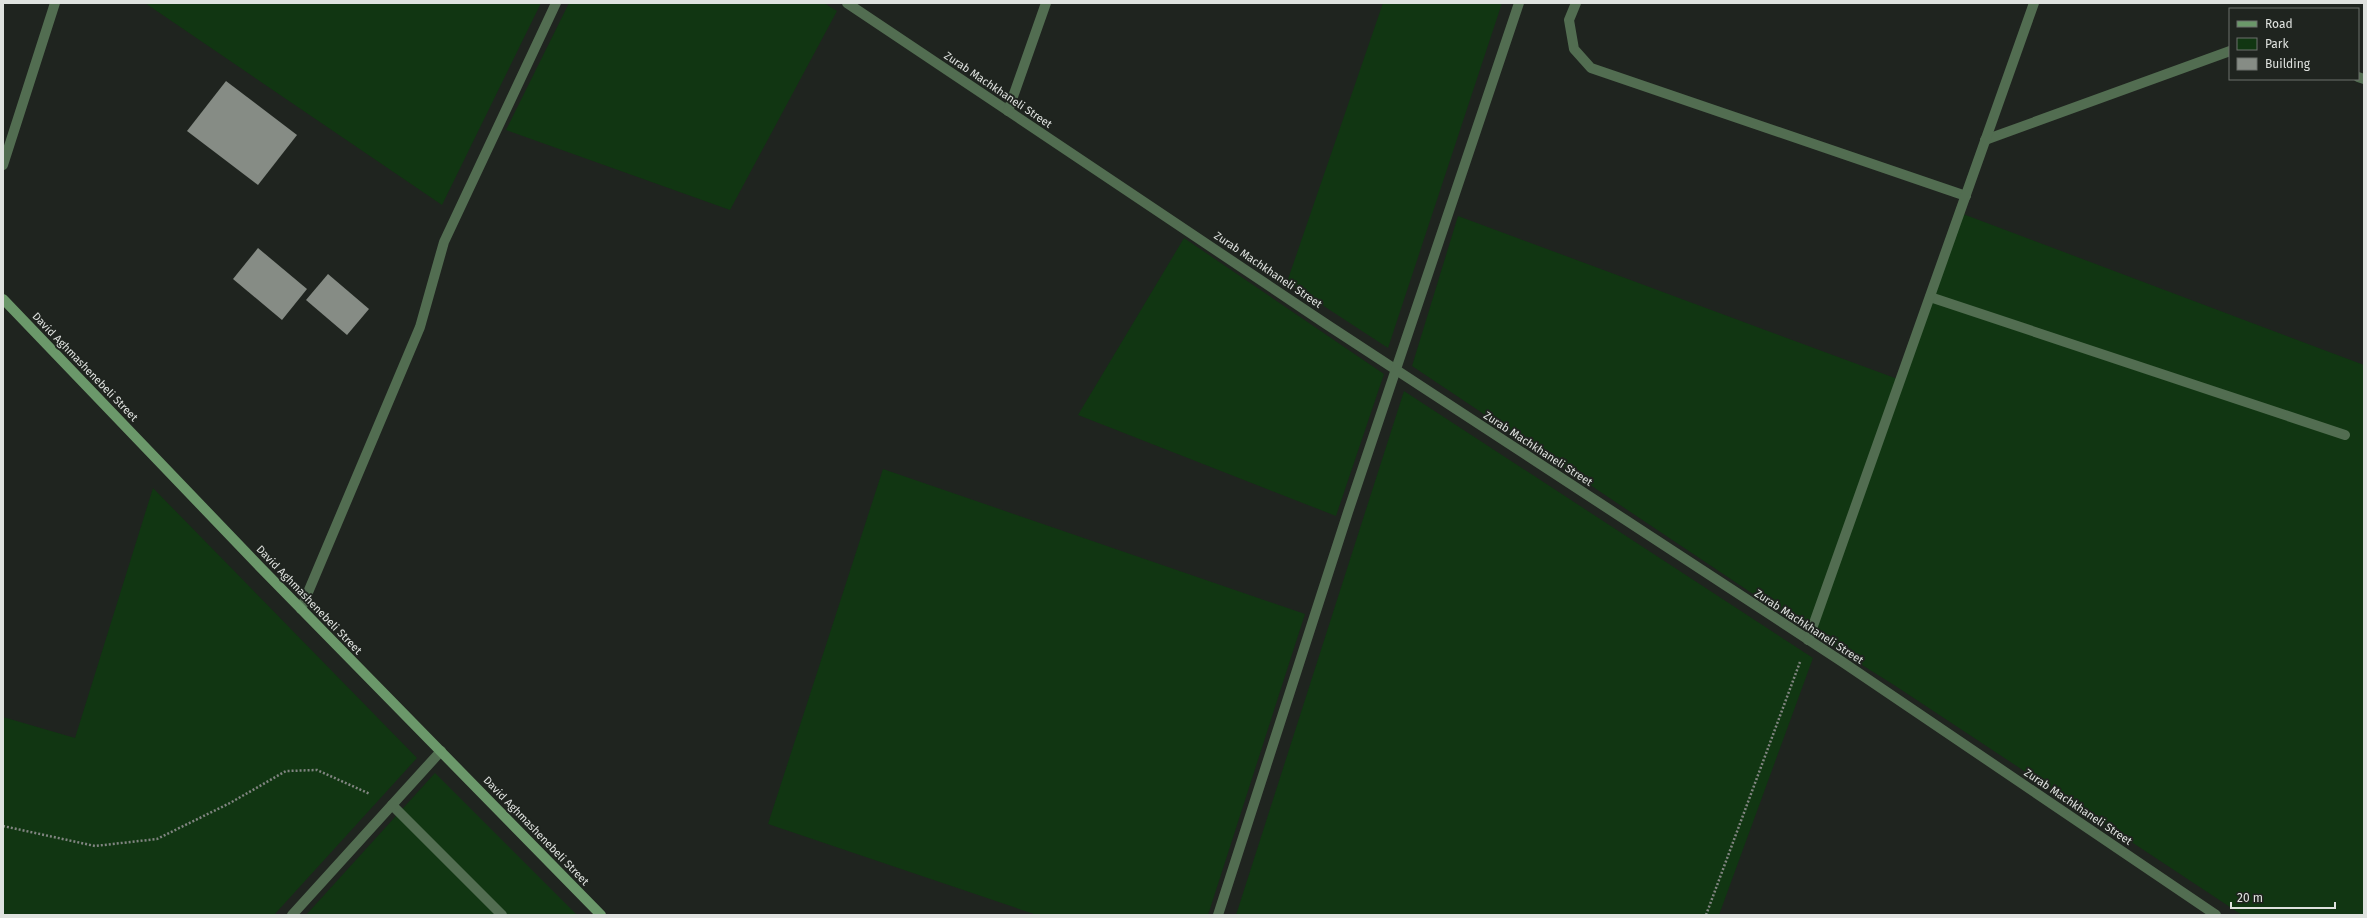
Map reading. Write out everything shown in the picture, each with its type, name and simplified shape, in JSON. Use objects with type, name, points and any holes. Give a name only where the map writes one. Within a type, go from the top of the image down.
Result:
[{"type":"street","points":[[3,165],[55,3]]},
{"type":"street","points":[[301,609],[420,327],[444,242],[556,3]]},
{"type":"street","name":"Zurab Machkhaneli Street","points":[[846,3],[1396,370],[1808,640],[2216,915]]},
{"type":"street","points":[[1008,111],[1046,3]]},
{"type":"street","points":[[1218,915],[1396,370],[1519,3]]},
{"type":"street","points":[[1576,3],[1570,20],[1574,49],[1591,68],[1966,196]]},
{"type":"street","points":[[1808,640],[2034,3]]},
{"type":"street","points":[[1985,140],[2229,51]]},
{"type":"street","points":[[1930,297],[2345,435]]},
{"type":"street","name":"David Aghmashenebeli Street","points":[[3,299],[301,609],[601,915]]},
{"type":"street","points":[[292,915],[441,751]]},
{"type":"street","points":[[392,805],[502,915]]},
{"type":"path","points":[[1706,915],[1808,640]]},
{"type":"path","points":[[3,826],[95,846],[157,839],[230,804],[286,771],[317,770],[392,805]]},
{"type":"green space","points":[[145,3],[541,3],[442,205]]},
{"type":"green space","points":[[569,3],[824,3],[837,11],[730,210],[506,130]]},
{"type":"green space","points":[[1383,3],[1502,3],[1388,348],[1287,282]]},
{"type":"green space","points":[[1955,211],[2364,365],[2364,915],[2242,915],[1894,685],[1822,640],[1412,366],[1458,216],[1903,381]]},
{"type":"green space","points":[[1184,238],[1384,374],[1336,516],[1078,415]]},
{"type":"green space","points":[[1404,391],[1813,658],[1719,915],[1236,915]]},
{"type":"green space","points":[[883,469],[1305,614],[1208,915],[1037,915],[768,824]]},
{"type":"green space","points":[[153,488],[417,758],[274,915],[3,915],[3,717],[75,738]]},
{"type":"green space","points":[[435,773],[577,915],[306,915]]},
{"type":"building","points":[[226,81],[297,135],[258,185],[187,131]]},
{"type":"building","points":[[258,248],[307,289],[282,320],[233,279]]},
{"type":"building","points":[[328,274],[369,309],[347,335],[306,300]]}]
